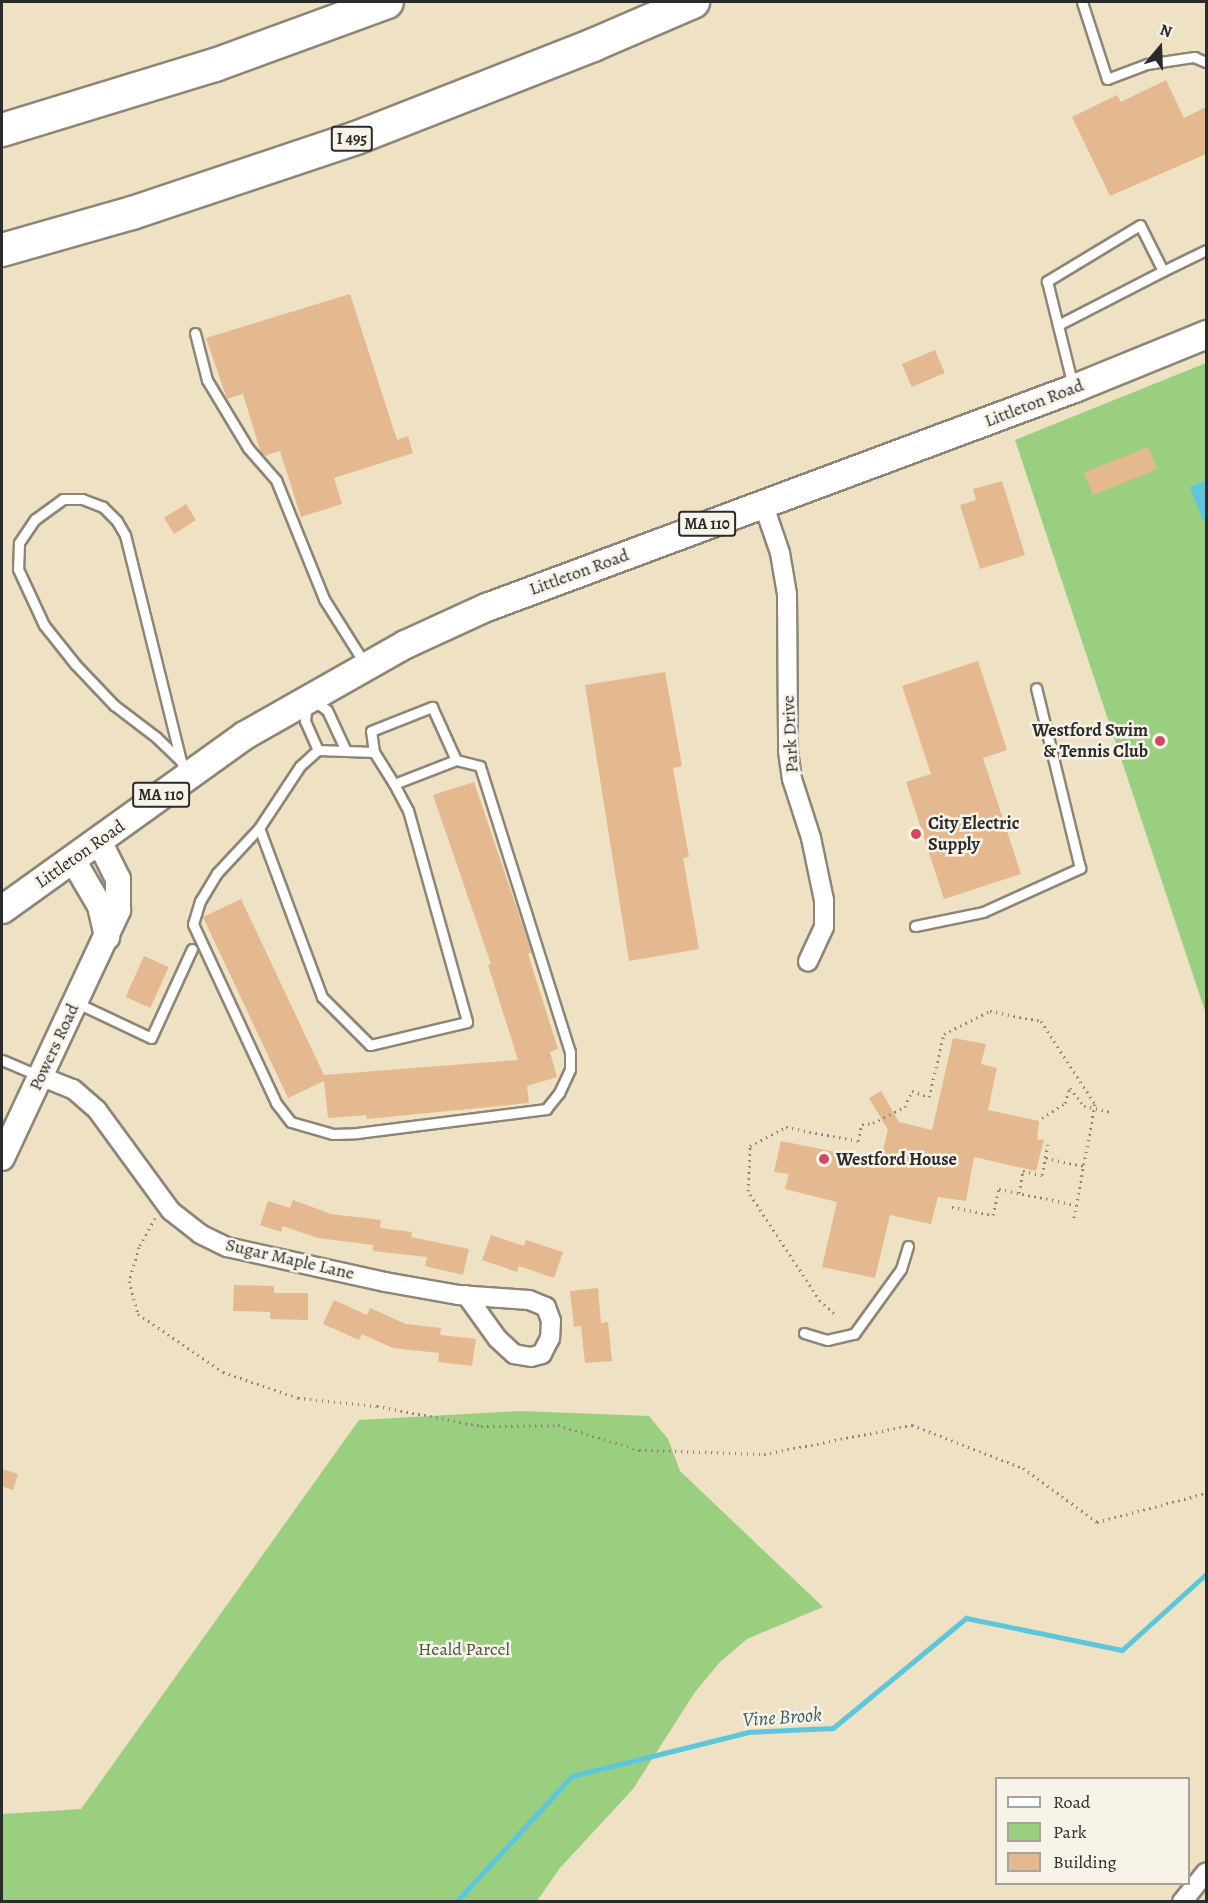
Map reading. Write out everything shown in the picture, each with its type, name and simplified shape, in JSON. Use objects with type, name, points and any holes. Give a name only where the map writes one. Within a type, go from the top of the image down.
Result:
[{"type":"highway","points":[[2,130],[215,64],[387,2]]},
{"type":"highway","name":"I 495","points":[[2,250],[132,213],[356,138],[593,45],[693,2]]},
{"type":"main road","name":"Littleton Road","points":[[2,909],[99,841],[184,769],[365,664],[486,607],[1074,388],[1206,334]]},
{"type":"main road","name":"Powers Road","points":[[2,1158],[106,937],[120,897],[113,865],[99,841]]},
{"type":"main road","points":[[73,860],[100,906],[106,937]]},
{"type":"street","name":"Park Drive","points":[[764,503],[780,553],[787,594],[790,770],[820,870],[824,900],[824,927],[808,961]]},
{"type":"street","name":"Sugar Maple Lane","points":[[40,1076],[73,1089],[97,1110],[164,1202],[201,1234],[227,1247],[385,1282],[466,1295],[529,1300],[546,1307],[550,1338],[542,1354],[531,1357],[514,1353],[496,1338],[466,1295]]},
{"type":"street","points":[[1182,1902],[1206,1872]]},
{"type":"lane","points":[[1082,2],[1107,79],[1147,64],[1194,57],[1206,62]]},
{"type":"lane","points":[[1074,388],[1047,281],[1140,225],[1163,271]]},
{"type":"lane","points":[[1058,325],[1206,250]]},
{"type":"lane","points":[[195,333],[207,380],[248,448],[276,480],[324,599],[365,664]]},
{"type":"lane","points":[[63,499],[82,499],[103,507],[117,521],[124,535],[184,769],[114,705],[75,664],[44,625],[18,569],[19,543],[35,519],[63,499]]},
{"type":"lane","points":[[915,926],[983,912],[1080,868],[1036,688]]},
{"type":"lane","points":[[318,750],[305,721],[308,696],[327,710],[346,751]]},
{"type":"lane","points":[[259,828],[322,997],[370,1045],[467,1022],[408,810],[374,752],[371,731],[432,707],[456,760]]},
{"type":"lane","points":[[374,752],[318,750],[300,766],[259,828],[217,873],[200,901],[193,924],[276,1103],[291,1122],[333,1134],[357,1133],[546,1109],[570,1069],[570,1052],[480,766],[456,760],[394,784]]},
{"type":"lane","points":[[75,1002],[151,1038],[192,949]]},
{"type":"lane","points":[[2,1060],[40,1076]]},
{"type":"lane","points":[[804,1333],[827,1340],[854,1334],[902,1269],[908,1246]]},
{"type":"path","points":[[834,1313],[820,1301],[748,1191],[750,1146],[786,1127],[858,1141],[862,1124],[873,1124],[905,1107],[912,1091],[929,1097],[944,1034],[990,1011],[1041,1021],[1095,1104],[1074,1218]]},
{"type":"path","points":[[1042,1118],[1065,1103],[1070,1088],[1084,1106],[1112,1112]]},
{"type":"path","points":[[1019,1193],[1023,1171],[1042,1175],[1048,1145]]},
{"type":"path","points":[[1046,1158],[1083,1166]]},
{"type":"path","points":[[952,1207],[993,1215],[999,1189],[1076,1205]]},
{"type":"path","points":[[164,1202],[140,1247],[129,1281],[138,1314],[223,1372],[298,1398],[377,1406],[481,1426],[558,1425],[639,1450],[764,1454],[912,1425],[1023,1468],[1097,1522],[1206,1493]]},
{"type":"green space","name":"Westford Swim & Tennis Club","points":[[1206,363],[1206,1014],[1015,440]]},
{"type":"green space","name":"Heald Parcel","points":[[520,1411],[649,1416],[668,1439],[680,1471],[823,1607],[747,1639],[720,1662],[695,1692],[633,1789],[560,1868],[537,1901],[2,1901],[2,1814],[81,1809],[359,1420]]},
{"type":"water","points":[[1206,481],[1206,520],[1203,521],[1190,487]]},
{"type":"building","points":[[1166,80],[1184,118],[1206,107],[1206,154],[1110,196],[1072,117],[1117,95],[1121,102]]},
{"type":"building","points":[[350,294],[397,440],[408,436],[413,453],[334,478],[342,504],[301,517],[280,451],[264,456],[261,453],[243,394],[227,399],[206,338]]},
{"type":"building","points":[[935,350],[945,373],[912,387],[902,364]]},
{"type":"building","points":[[1148,447],[1157,469],[1093,495],[1084,473]]},
{"type":"building","points":[[1002,481],[1025,555],[980,569],[960,505],[976,500],[973,489]]},
{"type":"building","points":[[186,504],[196,520],[174,534],[164,518]]},
{"type":"building","points":[[978,661],[1007,750],[983,758],[1021,874],[944,899],[906,782],[931,774],[902,686]]},
{"type":"building","points":[[665,672],[682,766],[673,768],[689,857],[683,858],[699,949],[629,961],[585,685]]},
{"type":"building","points":[[474,782],[532,953],[528,954],[558,1049],[550,1052],[557,1077],[527,1086],[529,1103],[367,1119],[366,1115],[328,1118],[324,1081],[288,1098],[203,917],[241,899],[324,1075],[518,1060],[488,965],[491,964],[433,795]]},
{"type":"building","points":[[144,956],[169,967],[150,1008],[126,997]]},
{"type":"building","name":"Westford House","points":[[953,1038],[986,1044],[981,1064],[997,1068],[988,1110],[1039,1121],[1037,1140],[1044,1139],[1036,1171],[974,1157],[966,1201],[938,1197],[931,1224],[890,1215],[875,1278],[822,1267],[837,1202],[785,1189],[789,1174],[774,1172],[781,1141],[880,1161],[888,1130],[869,1098],[881,1091],[899,1122],[932,1130]]},
{"type":"building","points":[[293,1200],[331,1214],[381,1220],[380,1228],[412,1232],[411,1237],[469,1249],[463,1275],[425,1266],[427,1257],[373,1251],[373,1245],[318,1238],[283,1226],[281,1232],[260,1225],[268,1201],[290,1208]]},
{"type":"building","points":[[491,1235],[524,1246],[526,1240],[563,1252],[554,1278],[519,1266],[517,1272],[482,1260]]},
{"type":"building","points":[[234,1285],[274,1286],[274,1293],[308,1293],[308,1320],[270,1319],[270,1312],[233,1311]]},
{"type":"building","points":[[598,1288],[601,1323],[608,1322],[612,1361],[585,1363],[581,1326],[574,1327],[570,1291]]},
{"type":"building","points":[[334,1300],[367,1315],[370,1308],[406,1324],[441,1328],[440,1335],[476,1339],[472,1366],[438,1362],[439,1353],[393,1348],[362,1334],[359,1340],[323,1324]]},
{"type":"building","points":[[2,1469],[18,1474],[13,1490],[2,1486]]},
{"type":"waterway","name":"Vine Brook","points":[[456,1902],[572,1776],[748,1732],[833,1728],[966,1618],[1122,1650],[1206,1574]]},
{"type":"place","name":"Westford Swim & Tennis Club","points":[[1160,741]]},
{"type":"place","name":"City Electric Supply","points":[[916,834]]},
{"type":"place","name":"Westford House","points":[[824,1159]]}]
